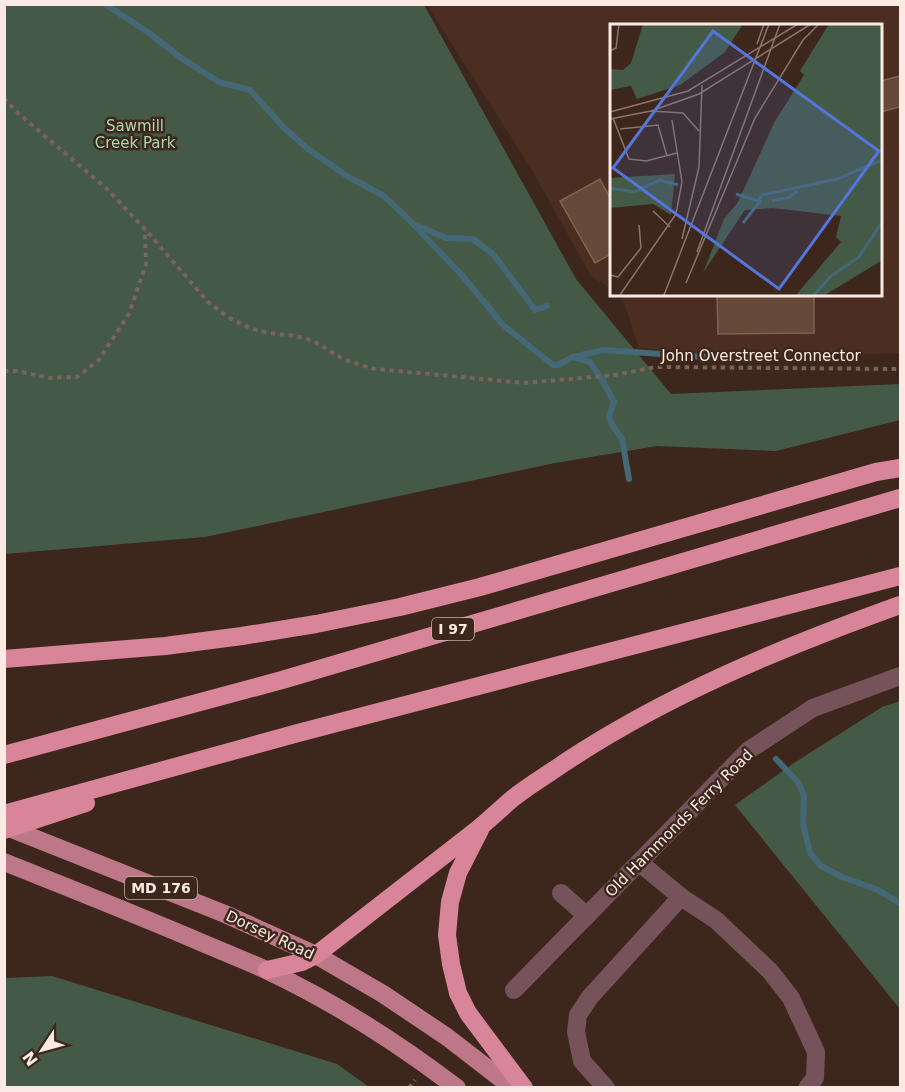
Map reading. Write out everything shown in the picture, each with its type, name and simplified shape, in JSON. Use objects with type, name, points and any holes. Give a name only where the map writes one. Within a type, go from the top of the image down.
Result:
[{"type":"highway","points":[[4,659],[165,646],[284,629],[400,608],[876,472],[900,468]]},
{"type":"highway","name":"I 97","points":[[4,755],[282,680],[900,498]]},
{"type":"highway","points":[[4,828],[77,800],[298,733],[900,576]]},
{"type":"highway","points":[[267,970],[302,962],[316,956],[513,799],[565,762],[630,723],[688,692],[824,632],[900,605]]},
{"type":"highway","points":[[4,814],[77,800]]},
{"type":"highway","points":[[483,825],[458,873],[450,902],[447,935],[451,964],[458,993],[468,1013],[524,1088]]},
{"type":"main road","name":"Dorsey Road","points":[[4,828],[225,914],[316,956],[383,994],[447,1037],[513,1088]]},
{"type":"main road","name":"MD 176","points":[[4,862],[267,970],[369,1027],[427,1065],[457,1088]]},
{"type":"street","name":"Old Hammonds Ferry Road","points":[[514,990],[749,750],[813,708],[900,676]]},
{"type":"street","points":[[640,863],[681,897],[716,920],[770,971],[791,998],[816,1052],[815,1078],[807,1088]]},
{"type":"street","points":[[561,893],[587,916]]},
{"type":"street","points":[[606,1088],[582,1061],[576,1032],[578,1015],[590,997],[681,897]]},
{"type":"path","name":"John Overstreet Connector","points":[[4,98],[19,114],[106,188],[214,306],[232,320],[259,331],[312,340],[341,358],[376,369],[525,382],[615,375],[656,367],[900,369]]},
{"type":"path","points":[[4,371],[17,371],[50,378],[76,377],[98,361],[129,314],[146,264],[145,229]]},
{"type":"shaded area","points":[[427,5],[900,5],[900,353],[755,358],[639,348],[622,296],[881,296],[881,24],[610,24],[610,288],[591,276],[532,170]]},
{"type":"green space","name":"Sawmill Creek Park","points":[[4,5],[424,5],[576,279],[671,394],[900,384],[900,420],[776,451],[657,446],[555,463],[205,537],[5,554]]},
{"type":"green space","points":[[900,701],[900,1009],[735,805],[794,763],[882,707]]},
{"type":"green space","points":[[52,976],[337,1064],[369,1087],[5,1087],[5,978]]},
{"type":"building","points":[[900,76],[900,107],[881,112],[881,81]]},
{"type":"building","points":[[600,179],[610,198],[610,255],[595,263],[560,201]]},
{"type":"building","points":[[717,296],[814,296],[814,333],[718,334]]},
{"type":"waterway","points":[[105,4],[219,82],[250,90],[284,128],[308,149],[347,176],[384,196],[461,274],[503,325],[553,365],[558,365],[573,357],[590,362],[614,402],[609,417],[622,439],[629,479]]},
{"type":"waterway","points":[[416,225],[446,238],[473,239],[494,255],[535,310],[547,306]]},
{"type":"waterway","points":[[573,357],[603,350],[735,359]]},
{"type":"waterway","points":[[776,759],[798,782],[804,795],[803,824],[810,853],[821,866],[842,877],[878,890],[900,903]]}]
